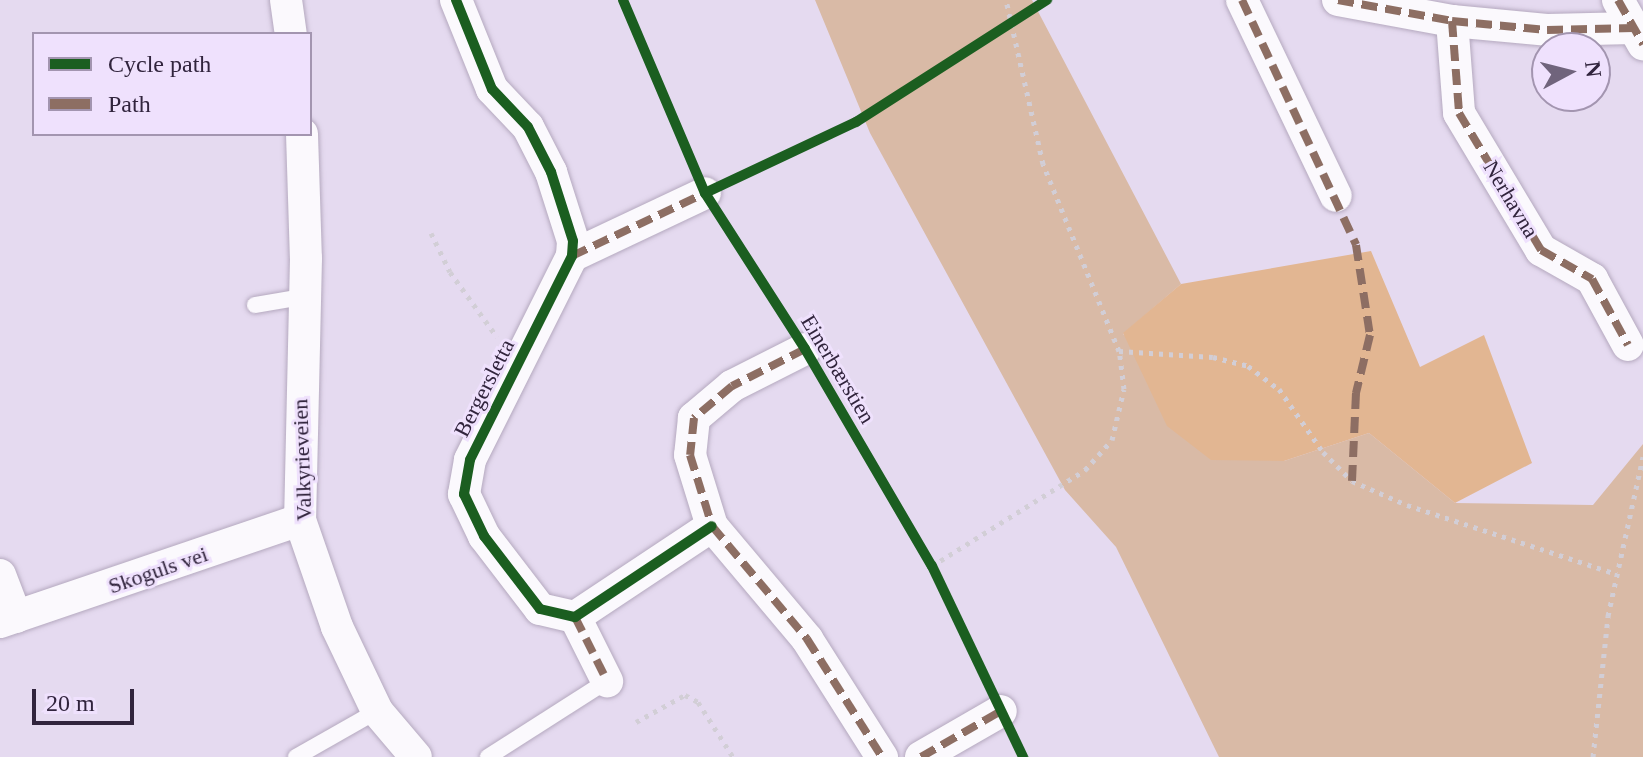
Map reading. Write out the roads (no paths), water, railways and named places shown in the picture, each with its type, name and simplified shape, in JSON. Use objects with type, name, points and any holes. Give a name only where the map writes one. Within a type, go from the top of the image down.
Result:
[{"type":"street","points":[[286,0],[291,32]]},
{"type":"street","points":[[456,0],[492,89],[528,127],[551,172],[573,241],[572,256],[705,193]]},
{"type":"street","points":[[1242,0],[1336,196]]},
{"type":"street","points":[[1338,0],[1547,30],[1638,36]]},
{"type":"street","points":[[1618,0],[1638,36]]},
{"type":"street","name":"Nerhavna","points":[[1433,12],[1459,113],[1541,250],[1592,279],[1628,345]]},
{"type":"street","name":"Valkyrieveien","points":[[302,136],[306,258],[302,297],[300,520],[337,627],[377,711],[416,757]]},
{"type":"street","name":"Bergersletta","points":[[572,256],[470,460],[464,494],[484,536],[540,609],[575,617]]},
{"type":"street","points":[[805,349],[732,386],[694,418],[690,455],[712,526],[807,639],[882,757]]},
{"type":"street","name":"Skoguls vei","points":[[0,575],[8,619],[300,520]]},
{"type":"street","points":[[607,681],[575,617],[712,526]]},
{"type":"street","points":[[921,757],[1001,711]]},
{"type":"lane","points":[[255,305],[302,297]]},
{"type":"lane","points":[[488,757],[607,681]]},
{"type":"lane","points":[[296,757],[377,711]]}]
